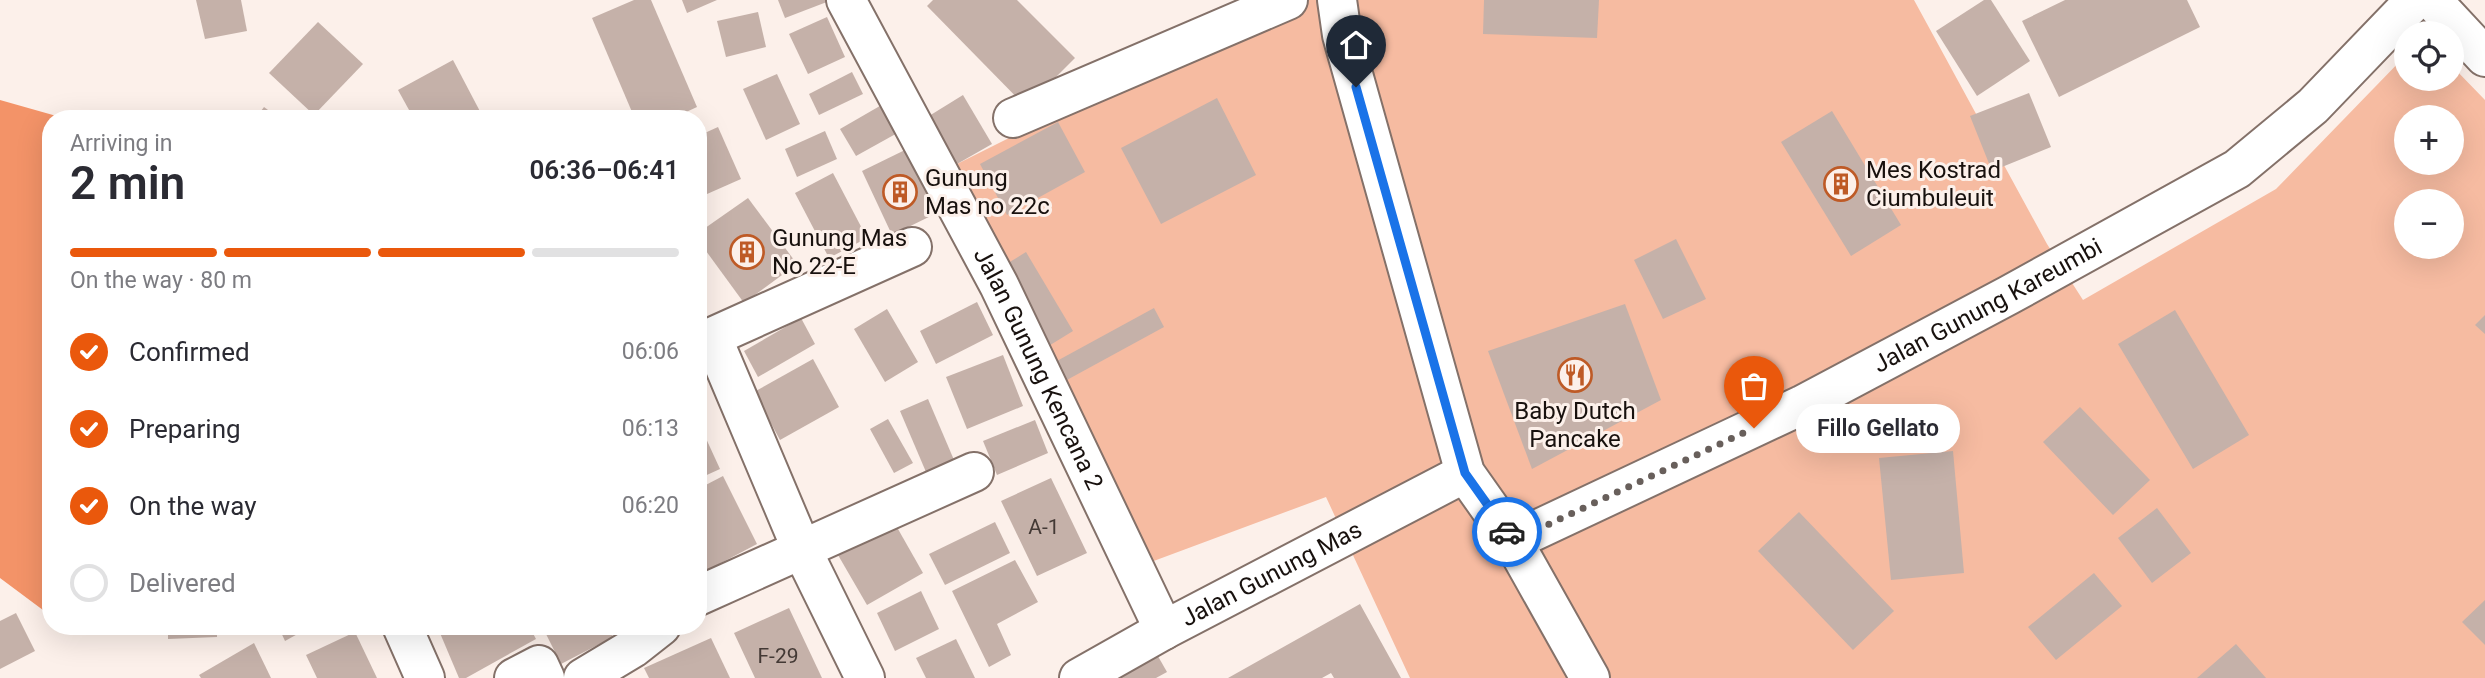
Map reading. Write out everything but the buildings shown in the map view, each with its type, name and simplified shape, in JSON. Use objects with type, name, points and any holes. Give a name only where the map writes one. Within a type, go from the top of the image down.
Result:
[{"type":"street","name":"Jalan Gunung Kencana 2","points":[[846,0],[999,285],[1164,630]]},
{"type":"street","points":[[1013,118],[1288,0]]},
{"type":"street","points":[[1337,0],[1342,35],[1465,473],[1513,541],[1590,678]]},
{"type":"street","name":"Jalan Gunung Kareumbi","points":[[1513,541],[1801,405],[2009,295],[2237,169],[2313,106],[2415,0]]},
{"type":"street","points":[[2432,0],[2485,57]]},
{"type":"street","points":[[707,338],[912,247]]},
{"type":"street","points":[[707,343],[802,550],[865,678]]},
{"type":"street","points":[[707,592],[974,472]]},
{"type":"street","name":"Jalan Gunung Mas","points":[[1079,678],[1164,630],[1465,473]]},
{"type":"street","points":[[406,635],[425,678]]},
{"type":"street","points":[[583,678],[650,635]]},
{"type":"street","points":[[514,678],[539,665],[545,678]]},
{"type":"shaded area","points":[[1285,0],[1914,0],[2047,244],[2083,300],[2276,189],[2394,67],[2394,91],[2464,91],[2464,78],[2485,100],[2485,678],[1410,678],[1326,497],[1151,562],[957,164]]},
{"type":"shaded area","points":[[0,100],[42,112],[42,609],[0,578]]},
{"type":"way so far","points":[[1507,532],[1513,541],[1754,428]]},
{"type":"place","name":"Mes Kostrad Ciumbuleuit","points":[[1841,184]]},
{"type":"place","name":"Gunung Mas no 22c","points":[[900,192]]},
{"type":"place","name":"Gunung Mas No 22-E","points":[[747,252]]},
{"type":"place","name":"Baby Dutch Pancake","points":[[1575,375]]},
{"type":"place","name":"Fillo Gellato","points":[[1754,428]]},
{"type":"route","points":[[1356,87],[1465,473],[1507,532]]}]
